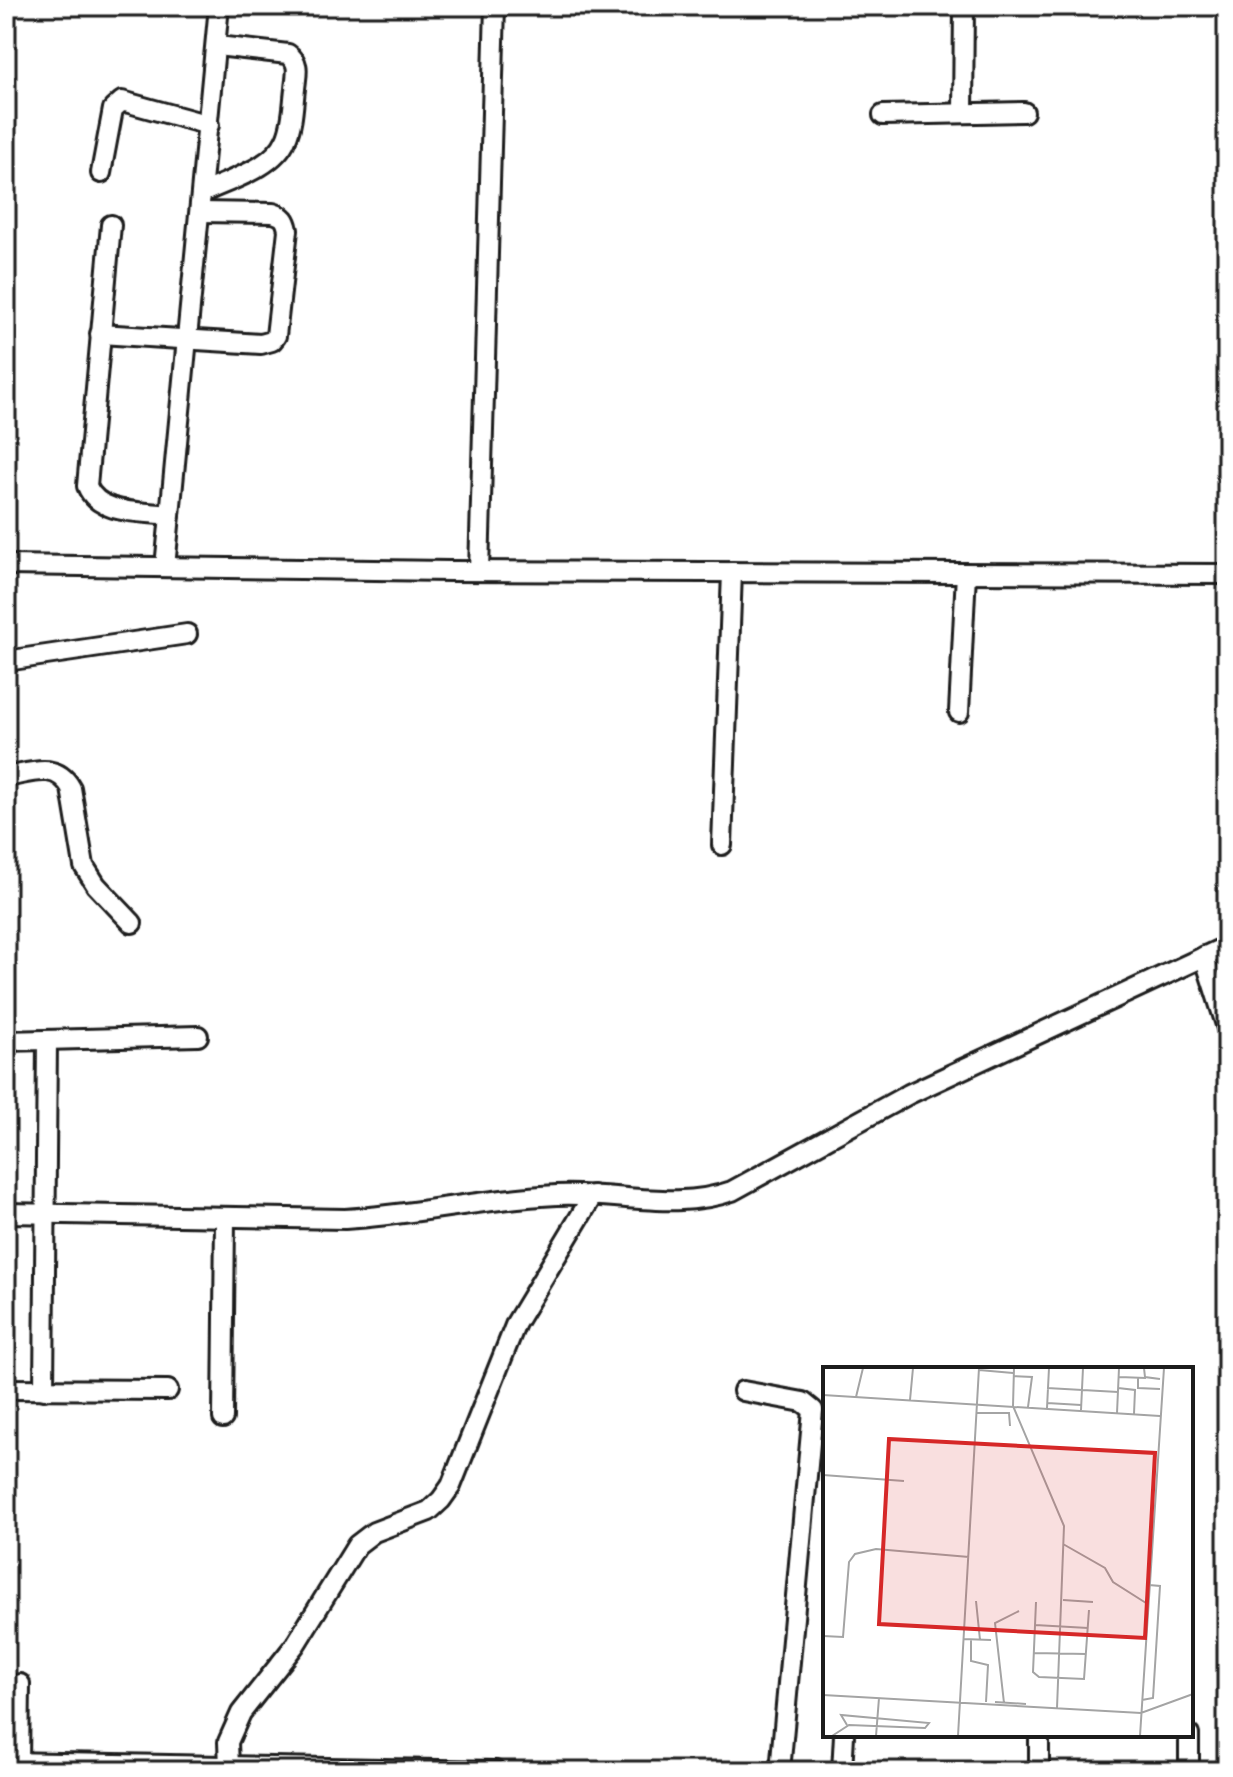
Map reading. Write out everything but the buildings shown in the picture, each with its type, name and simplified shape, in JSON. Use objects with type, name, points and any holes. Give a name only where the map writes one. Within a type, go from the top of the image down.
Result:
[{"type":"street","points":[[165,567],[219,6]]},
{"type":"street","points":[[479,571],[495,6]]},
{"type":"street","points":[[963,113],[964,6]]},
{"type":"street","points":[[201,203],[279,150],[289,131],[297,69],[293,57],[288,54],[217,46]]},
{"type":"street","points":[[101,173],[116,103],[122,101],[209,125]]},
{"type":"street","points":[[883,115],[1024,112]]},
{"type":"street","points":[[100,334],[261,344],[272,341],[277,330],[288,230],[286,221],[281,215],[273,213],[201,203]]},
{"type":"street","points":[[111,225],[87,486],[98,502],[109,507],[170,515]]},
{"type":"street","points":[[6,565],[479,571],[1227,574]]},
{"type":"street","points":[[722,845],[732,572]]},
{"type":"street","points":[[959,712],[966,573]]},
{"type":"street","points":[[6,661],[187,634]]},
{"type":"street","points":[[6,777],[46,770],[65,777],[71,788],[84,866],[96,885],[132,923]]},
{"type":"street","points":[[6,1213],[370,1218],[524,1197],[593,1195],[679,1202],[715,1197],[732,1191],[909,1094],[1227,946]]},
{"type":"street","points":[[1204,956],[1227,1028]]},
{"type":"street","points":[[6,1041],[198,1036]]},
{"type":"street","points":[[44,1390],[47,1041]]},
{"type":"street","points":[[229,1767],[228,1742],[241,1713],[295,1645],[357,1545],[374,1532],[429,1511],[451,1486],[516,1323],[593,1195]]},
{"type":"street","points":[[223,1418],[225,1217]]},
{"type":"street","points":[[6,1389],[168,1390]]},
{"type":"street","points":[[743,1391],[803,1402],[813,1410],[780,1771]]},
{"type":"street","points":[[20,1684],[13,1762],[495,1771]]},
{"type":"street","points":[[842,1771],[844,1737]]},
{"type":"street","points":[[1039,1737],[1039,1771]]},
{"type":"street","points":[[1189,1737],[1189,1771]]}]
